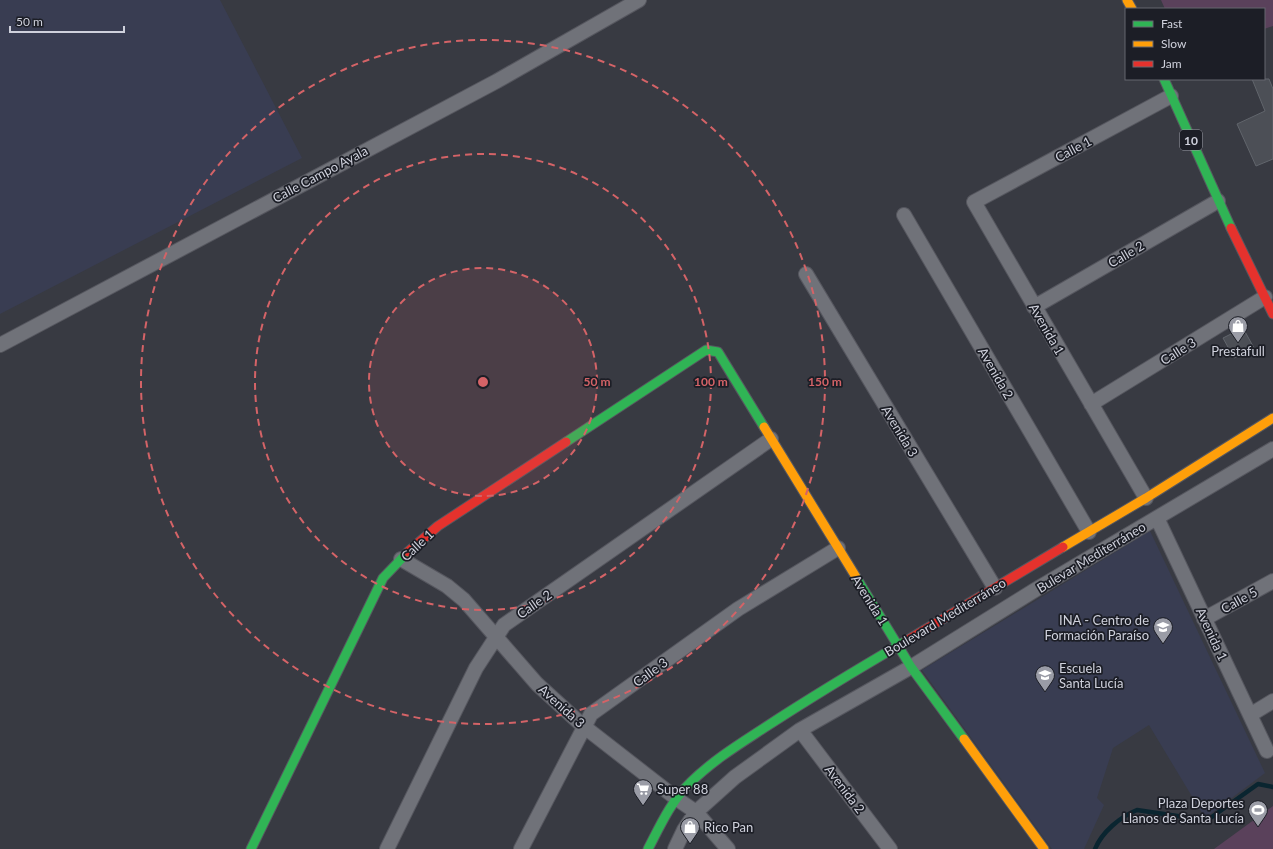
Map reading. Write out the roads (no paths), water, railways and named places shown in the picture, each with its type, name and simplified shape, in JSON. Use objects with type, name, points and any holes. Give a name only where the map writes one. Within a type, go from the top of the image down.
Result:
[{"type":"street","name":"Calle Campo Ayala","points":[[0,345],[497,81],[638,0]]},
{"type":"street","name":"10","points":[[1164,80],[1218,200],[1273,314]]},
{"type":"street","name":"Calle 1","points":[[974,202],[1171,96]]},
{"type":"street","name":"Calle 2","points":[[1034,307],[1218,200]]},
{"type":"street","name":"Avenida 1","points":[[974,202],[1146,498]]},
{"type":"street","name":"Avenida 2","points":[[904,215],[1089,532]]},
{"type":"street","name":"Avenida 3","points":[[806,274],[995,588]]},
{"type":"street","name":"Calle 3","points":[[1091,404],[1265,297]]},
{"type":"street","name":"Calle 1","points":[[251,849],[383,578],[412,548],[438,526],[706,350]]},
{"type":"street","name":"Avenida 1","points":[[706,350],[718,352],[911,667],[1044,849]]},
{"type":"street","name":"Boulevard Mediterráneo","points":[[648,849],[667,812],[677,799],[690,783],[725,754],[811,697],[1146,498],[1273,418]]},
{"type":"street","name":"Calle 2","points":[[387,849],[476,668],[504,625],[771,439]]},
{"type":"street","name":"Bulevar Mediterráneo","points":[[911,667],[1035,590],[1273,449]]},
{"type":"street","name":"Avenida 1","points":[[1156,518],[1267,751]]},
{"type":"street","name":"Calle 3","points":[[521,849],[591,714],[738,609],[838,548]]},
{"type":"street","name":"Avenida 3","points":[[401,559],[447,586],[464,600],[537,684],[584,727],[696,812],[728,849]]},
{"type":"street","name":"Calle 5","points":[[1204,619],[1273,581]]},
{"type":"street","name":"Boulevard Mediterráneo","points":[[675,849],[684,830],[696,812],[735,777],[800,730],[911,667]]},
{"type":"street","points":[[1250,715],[1273,701]]},
{"type":"street","name":"Avenida 2","points":[[800,730],[890,849]]},
{"type":"waterway","points":[[1095,849],[1102,837],[1112,826],[1137,810],[1204,820],[1209,819],[1258,784],[1273,787]]},
{"type":"place","name":"Prestafull","points":[[1238,343]]},
{"type":"place","name":"INA - Centro de Formación Paraíso","points":[[1163,644]]},
{"type":"place","name":"Escuela Santa Lucía","points":[[1045,692]]},
{"type":"place","name":"Super 88","points":[[643,806]]},
{"type":"place","name":"Plaza Deportes Llanos de Santa Lucía","points":[[1258,827]]},
{"type":"place","name":"Rico Pan","points":[[690,844]]}]
